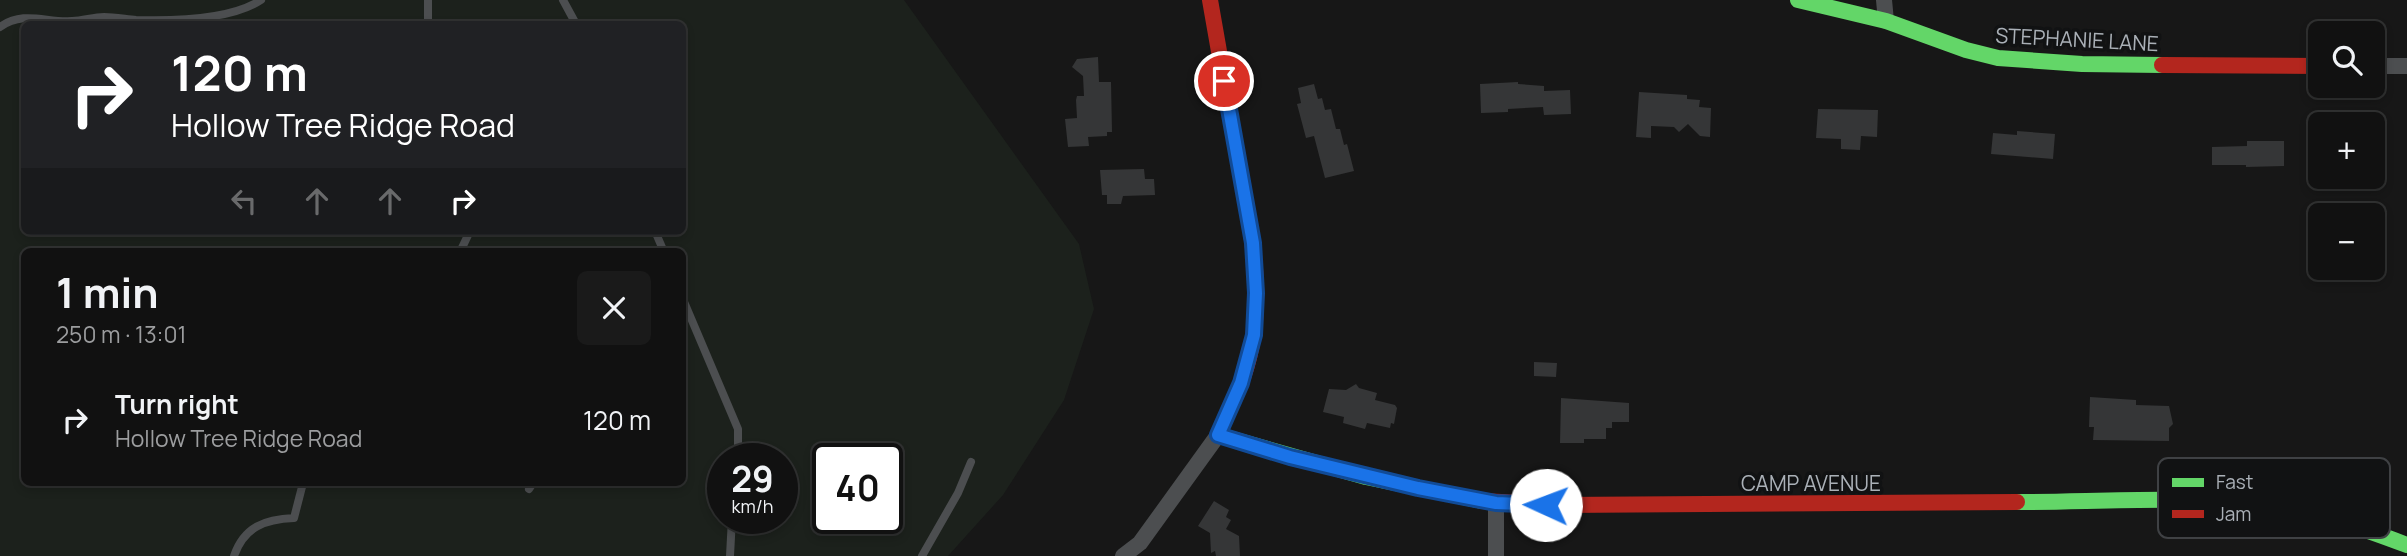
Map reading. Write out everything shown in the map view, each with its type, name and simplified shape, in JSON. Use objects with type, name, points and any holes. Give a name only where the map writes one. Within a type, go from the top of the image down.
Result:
[{"type":"street","points":[[1123,556],[1140,543],[1218,435],[1241,383],[1254,335],[1256,293],[1253,243],[1210,0]]},
{"type":"street","name":"STEPHANIE LANE","points":[[1798,0],[1886,21],[1966,50],[1998,58],[2082,64],[2308,66]]},
{"type":"street","points":[[1884,0],[1886,21]]},
{"type":"street","points":[[2385,66],[2407,66]]},
{"type":"street","name":"CAMP AVENUE","points":[[1218,435],[1366,477],[1496,503],[1561,505],[2158,501]]},
{"type":"street","points":[[1496,503],[1496,556]]},
{"type":"street","name":"CAMP AVENUE","points":[[2388,538],[2407,545]]},
{"type":"lane","points":[[0,27],[10,20],[26,17],[73,21],[105,16],[163,20],[186,18],[232,12],[253,6],[261,0]]},
{"type":"lane","points":[[428,0],[428,21]]},
{"type":"lane","points":[[563,0],[574,21]]},
{"type":"lane","points":[[686,306],[738,429],[738,443]]},
{"type":"lane","points":[[922,556],[958,493],[971,462]]},
{"type":"lane","points":[[234,556],[238,544],[248,530],[263,522],[295,518],[302,486]]},
{"type":"lane","points":[[730,556],[731,534]]},
{"type":"shaded area","points":[[0,0],[904,0],[1079,244],[1094,309],[1064,400],[1003,495],[948,556],[0,556]]},
{"type":"building","points":[[1098,57],[1099,82],[1111,82],[1112,132],[1107,132],[1107,136],[1088,137],[1089,146],[1068,147],[1065,119],[1077,118],[1077,96],[1084,96],[1083,76],[1072,67],[1077,59]]},
{"type":"building","points":[[1518,82],[1544,86],[1544,91],[1570,90],[1571,114],[1544,115],[1543,107],[1481,113],[1480,84]]},
{"type":"building","points":[[1314,84],[1318,99],[1322,98],[1325,110],[1331,109],[1336,129],[1340,129],[1344,145],[1347,144],[1354,171],[1325,178],[1314,136],[1306,138],[1297,104],[1301,103],[1298,88]]},
{"type":"building","points":[[1639,92],[1687,95],[1687,99],[1700,100],[1699,107],[1711,108],[1710,137],[1700,136],[1688,124],[1679,132],[1674,127],[1651,126],[1651,138],[1636,137]]},
{"type":"building","points":[[1818,109],[1878,110],[1877,137],[1861,136],[1860,150],[1841,149],[1841,139],[1816,138]]},
{"type":"building","points":[[2017,131],[2055,134],[2053,159],[1991,154],[1993,133],[2017,135]]},
{"type":"building","points":[[2247,141],[2284,141],[2284,166],[2212,165],[2212,147],[2247,146]]},
{"type":"building","points":[[1144,169],[1145,179],[1154,179],[1155,195],[1123,196],[1121,204],[1107,204],[1107,195],[1102,195],[1100,170]]},
{"type":"building","points":[[1534,362],[1557,363],[1556,377],[1534,376]]},
{"type":"building","points":[[1356,384],[1359,388],[1377,393],[1375,400],[1395,405],[1397,408],[1394,424],[1391,423],[1390,428],[1367,423],[1365,429],[1343,423],[1344,417],[1323,412],[1329,389],[1346,390]]},
{"type":"building","points":[[2090,397],[2136,400],[2136,405],[2169,406],[2173,424],[2169,428],[2169,441],[2093,440],[2094,427],[2089,427]]},
{"type":"building","points":[[1561,398],[1629,403],[1629,422],[1612,422],[1612,428],[1606,428],[1606,439],[1560,443]]},
{"type":"building","points":[[1214,501],[1229,510],[1226,517],[1231,520],[1226,529],[1239,536],[1240,556],[1216,556],[1215,551],[1211,553],[1210,533],[1198,526]]},
{"type":"traffic: fast","points":[[1798,0],[1886,21],[1966,50],[1998,58],[2082,64],[2162,65]]},
{"type":"traffic: fast","points":[[1239,388],[1218,435],[1366,477],[1482,501]]},
{"type":"traffic: fast","points":[[2017,502],[2158,500]]},
{"type":"traffic: fast","points":[[2387,538],[2407,545]]},
{"type":"traffic: jam","points":[[1210,0],[1248,212],[1255,271],[1254,330],[1249,359],[1239,388]]},
{"type":"traffic: jam","points":[[2162,65],[2308,66]]},
{"type":"traffic: jam","points":[[1482,501],[1561,505],[2017,502]]},
{"type":"route","points":[[1224,81],[1253,243],[1256,293],[1254,335],[1241,383],[1218,435],[1366,477],[1496,503],[1546,505]]}]
